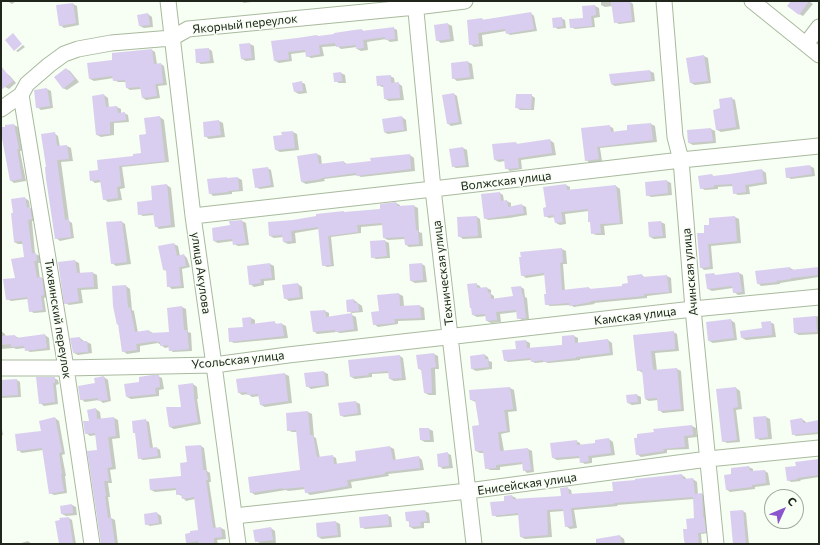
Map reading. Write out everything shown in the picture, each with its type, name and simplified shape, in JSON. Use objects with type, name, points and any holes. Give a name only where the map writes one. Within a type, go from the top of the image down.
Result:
[{"type":"street","name":"улица Акулова","points":[[168,1],[193,216],[238,544]]},
{"type":"street","name":"Якорный переулок","points":[[1,109],[20,94],[27,84],[49,65],[64,54],[78,49],[111,43],[172,38],[188,29],[416,4],[465,1]]},
{"type":"street","name":"Ачинская улица","points":[[664,1],[675,137],[681,160],[693,309],[716,544]]},
{"type":"street","points":[[752,1],[819,55]]},
{"type":"street","name":"Техническая улица","points":[[416,4],[433,189],[474,544]]},
{"type":"street","points":[[806,44],[819,28]]},
{"type":"street","name":"Тихвинский переулок","points":[[20,94],[66,368],[92,544]]},
{"type":"street","name":"Волжская улица","points":[[193,216],[681,160],[819,146]]},
{"type":"street","name":"Камская улица","points":[[451,337],[693,309],[819,297]]},
{"type":"street","name":"Усольская улица","points":[[1,368],[214,365],[288,355],[451,337]]},
{"type":"street","name":"Енисейская улица","points":[[234,516],[468,492],[708,459],[819,448]]},
{"type":"building","points":[[630,1],[632,21],[614,23],[611,2]]},
{"type":"building","points":[[791,1],[809,1],[799,15],[787,6]]},
{"type":"building","points":[[73,3],[76,23],[59,26],[56,5]]},
{"type":"building","points":[[595,5],[596,15],[591,16],[592,26],[570,28],[569,19],[583,18],[582,6]]},
{"type":"building","points":[[531,12],[534,29],[506,34],[505,29],[478,33],[479,44],[469,45],[467,20],[482,18],[482,20]]},
{"type":"building","points":[[148,13],[150,25],[139,26],[137,15]]},
{"type":"building","points":[[562,17],[563,26],[553,28],[552,18]]},
{"type":"building","points":[[448,23],[450,39],[436,41],[434,25]]},
{"type":"building","points":[[394,27],[395,39],[385,40],[385,37],[363,40],[364,48],[356,49],[356,45],[336,47],[335,43],[319,45],[320,54],[306,57],[305,50],[288,52],[289,59],[274,61],[271,41],[334,34],[362,29],[362,31]]},
{"type":"building","points":[[13,33],[22,44],[14,51],[5,40]]},
{"type":"building","points":[[250,43],[252,58],[241,59],[239,44]]},
{"type":"building","points":[[209,48],[210,61],[196,63],[195,49]]},
{"type":"building","points":[[152,49],[154,64],[161,63],[163,83],[155,84],[157,96],[142,98],[140,87],[126,88],[125,80],[113,81],[112,76],[89,79],[87,63],[112,60],[112,53]]},
{"type":"building","points":[[704,55],[708,81],[690,83],[686,58]]},
{"type":"building","points":[[468,61],[470,77],[452,79],[451,63]]},
{"type":"building","points":[[1,66],[13,81],[1,90]]},
{"type":"building","points":[[66,68],[75,79],[63,89],[54,77]]},
{"type":"building","points":[[650,70],[651,80],[611,84],[609,74]]},
{"type":"building","points":[[341,72],[342,81],[334,82],[333,73]]},
{"type":"building","points":[[391,75],[391,83],[399,82],[400,98],[384,99],[383,85],[377,86],[376,76]]},
{"type":"building","points":[[302,81],[303,91],[294,92],[292,83]]},
{"type":"building","points":[[47,88],[50,106],[36,108],[34,90]]},
{"type":"building","points":[[454,93],[459,122],[447,124],[442,95]]},
{"type":"building","points":[[104,94],[106,107],[117,106],[118,113],[125,112],[126,120],[110,122],[110,134],[96,135],[92,96]]},
{"type":"building","points":[[516,94],[532,94],[531,109],[515,108]]},
{"type":"building","points":[[732,97],[736,127],[716,130],[713,110],[720,108],[719,99]]},
{"type":"building","points":[[160,116],[165,161],[119,166],[121,186],[117,187],[118,198],[103,200],[100,180],[90,181],[89,171],[98,170],[97,160],[133,156],[133,154],[141,153],[139,135],[146,134],[144,118]]},
{"type":"building","points":[[402,116],[404,130],[384,132],[382,119]]},
{"type":"building","points":[[219,120],[221,135],[204,137],[203,122]]},
{"type":"building","points":[[651,123],[653,140],[597,147],[599,159],[585,161],[581,128],[610,125],[611,132],[627,130],[627,125]]},
{"type":"building","points":[[14,124],[19,149],[17,149],[22,179],[10,181],[1,127]]},
{"type":"building","points":[[711,128],[713,141],[688,143],[687,130]]},
{"type":"building","points":[[293,131],[295,148],[275,150],[273,136],[282,135],[281,132]]},
{"type":"building","points":[[55,132],[57,146],[67,145],[69,159],[57,160],[65,220],[69,219],[71,237],[55,239],[41,134]]},
{"type":"building","points":[[550,139],[552,153],[518,158],[519,168],[505,169],[504,159],[494,160],[492,144],[516,142],[516,144]]},
{"type":"building","points":[[463,147],[466,165],[452,167],[449,149]]},
{"type":"building","points":[[317,153],[319,164],[344,161],[344,164],[371,161],[370,158],[410,154],[411,169],[356,176],[356,173],[301,182],[297,156]]},
{"type":"building","points":[[810,165],[812,174],[786,178],[785,168]]},
{"type":"building","points":[[268,167],[271,185],[255,188],[252,169]]},
{"type":"building","points":[[762,169],[764,182],[745,185],[746,192],[733,194],[732,184],[714,185],[714,187],[700,189],[698,176],[712,174],[713,176]]},
{"type":"building","points":[[238,177],[239,190],[209,194],[207,179]]},
{"type":"building","points":[[667,180],[668,193],[646,196],[645,182]]},
{"type":"building","points":[[167,184],[171,225],[155,227],[153,213],[138,215],[137,202],[152,200],[151,186]]},
{"type":"building","points":[[566,184],[567,190],[616,185],[620,223],[600,224],[601,233],[591,234],[590,222],[588,222],[588,209],[561,212],[563,222],[555,223],[553,215],[544,217],[543,208],[546,207],[543,187]]},
{"type":"building","points":[[500,192],[501,201],[507,200],[508,207],[522,204],[524,213],[484,219],[481,194]]},
{"type":"building","points":[[25,197],[27,208],[30,207],[32,219],[28,220],[32,253],[36,253],[37,261],[34,261],[37,278],[42,277],[44,295],[41,296],[43,310],[29,312],[27,297],[6,300],[3,279],[15,278],[11,259],[24,257],[22,241],[14,242],[11,199]]},
{"type":"building","points":[[396,202],[397,206],[414,205],[419,244],[405,245],[404,237],[383,238],[382,223],[357,225],[358,232],[328,236],[331,265],[322,266],[318,227],[291,231],[292,241],[283,242],[282,235],[269,236],[268,222],[293,220],[316,216],[316,214],[380,209],[380,204]]},
{"type":"building","points":[[477,216],[478,236],[458,237],[457,217]]},
{"type":"building","points":[[735,216],[737,241],[708,244],[710,267],[700,268],[697,233],[704,233],[704,225],[709,225],[709,218]]},
{"type":"building","points":[[242,220],[246,243],[233,245],[232,239],[213,241],[212,228],[230,225],[229,221]]},
{"type":"building","points":[[122,221],[127,262],[111,264],[106,222]]},
{"type":"building","points":[[661,221],[663,236],[649,237],[648,222]]},
{"type":"building","points":[[385,240],[387,256],[371,258],[370,241]]},
{"type":"building","points":[[174,243],[177,256],[184,254],[186,266],[179,267],[181,286],[167,287],[166,270],[163,270],[158,246]]},
{"type":"building","points":[[562,248],[563,262],[560,263],[562,290],[622,286],[622,284],[628,283],[627,276],[642,274],[642,277],[667,275],[669,292],[591,301],[569,306],[569,303],[545,305],[544,294],[546,294],[544,273],[521,276],[519,257],[521,257],[520,252]]},
{"type":"building","points":[[75,260],[77,273],[93,272],[94,287],[77,288],[79,301],[64,304],[58,262]]},
{"type":"building","points":[[270,263],[272,278],[260,279],[261,283],[249,285],[247,266]]},
{"type":"building","points":[[422,263],[423,280],[410,281],[409,264]]},
{"type":"building","points":[[790,267],[790,270],[819,267],[819,275],[757,284],[755,271]]},
{"type":"building","points":[[739,272],[742,292],[733,293],[732,286],[707,289],[705,274],[714,273],[715,275]]},
{"type":"building","points":[[298,283],[300,297],[284,299],[282,285]]},
{"type":"building","points":[[477,283],[477,288],[487,287],[488,293],[490,292],[491,299],[513,296],[511,287],[521,286],[526,318],[517,319],[516,310],[496,312],[497,320],[486,321],[485,314],[472,315],[467,284]]},
{"type":"building","points":[[126,285],[128,308],[130,307],[135,332],[149,330],[150,333],[169,332],[167,308],[182,306],[184,330],[187,330],[189,349],[169,351],[168,345],[160,346],[160,342],[156,341],[136,344],[137,350],[122,352],[118,324],[117,325],[113,306],[112,286]]},
{"type":"building","points":[[399,293],[400,306],[420,305],[421,318],[394,319],[395,323],[373,325],[371,312],[379,311],[377,295]]},
{"type":"building","points":[[354,299],[354,303],[358,303],[359,311],[347,312],[346,300]]},
{"type":"building","points":[[325,310],[326,317],[352,313],[354,329],[335,332],[335,330],[313,332],[310,311]]},
{"type":"building","points":[[816,316],[817,332],[794,333],[793,318]]},
{"type":"building","points":[[251,317],[251,324],[275,321],[275,324],[282,323],[284,336],[229,342],[228,328],[243,327],[242,318]]},
{"type":"building","points":[[731,319],[734,338],[708,341],[706,322]]},
{"type":"building","points":[[771,321],[772,335],[741,338],[740,331],[762,328],[761,322]]},
{"type":"building","points":[[674,331],[675,349],[651,351],[653,370],[677,368],[681,409],[658,411],[657,398],[645,399],[642,370],[637,371],[633,335]]},
{"type":"building","points":[[45,334],[47,348],[25,351],[24,346],[11,347],[11,344],[1,345],[1,336],[15,335],[16,338]]},
{"type":"building","points":[[574,335],[575,343],[608,339],[610,353],[543,362],[543,360],[531,362],[530,358],[504,361],[502,350],[516,349],[515,341],[526,340],[527,348],[562,345],[562,336]]},
{"type":"building","points":[[80,337],[81,341],[87,341],[88,352],[73,353],[70,338]]},
{"type":"building","points":[[434,353],[436,367],[431,368],[432,393],[424,393],[421,369],[418,369],[416,355]]},
{"type":"building","points":[[485,354],[485,359],[488,359],[489,367],[471,369],[470,356]]},
{"type":"building","points":[[400,355],[402,378],[389,379],[388,371],[350,377],[348,360]]},
{"type":"building","points":[[324,371],[326,385],[306,387],[304,373]]},
{"type":"building","points":[[285,373],[288,401],[260,405],[258,394],[247,395],[247,392],[238,393],[236,379]]},
{"type":"building","points":[[159,375],[160,387],[155,388],[156,394],[126,397],[124,384],[139,382],[139,377]]},
{"type":"building","points":[[104,376],[108,400],[98,401],[98,398],[80,400],[78,386],[95,383],[94,378]]},
{"type":"building","points":[[36,377],[55,377],[55,383],[53,383],[55,402],[39,404]]},
{"type":"building","points":[[17,379],[18,395],[1,396],[1,380]]},
{"type":"building","points":[[193,383],[198,422],[169,427],[166,407],[181,407],[178,385]]},
{"type":"building","points":[[510,387],[513,409],[504,410],[507,431],[498,432],[500,451],[528,448],[531,470],[523,471],[522,462],[496,465],[496,468],[485,469],[483,451],[475,451],[472,426],[479,425],[475,400],[470,400],[469,390]]},
{"type":"building","points":[[736,387],[738,407],[733,408],[737,440],[722,442],[716,389]]},
{"type":"building","points":[[637,394],[638,402],[627,403],[626,395]]},
{"type":"building","points":[[356,401],[358,413],[340,416],[338,403]]},
{"type":"building","points":[[96,408],[97,419],[114,417],[116,436],[108,437],[112,467],[107,468],[109,481],[104,481],[108,518],[111,517],[115,544],[101,544],[87,451],[97,450],[95,433],[85,434],[83,421],[89,421],[87,410]]},
{"type":"building","points":[[308,411],[310,435],[313,435],[317,457],[333,455],[334,464],[356,461],[355,451],[390,446],[393,460],[419,456],[420,468],[385,472],[385,474],[347,480],[348,486],[327,490],[305,493],[304,487],[283,488],[250,493],[248,477],[300,470],[296,430],[287,431],[286,413]]},
{"type":"building","points":[[766,416],[768,437],[755,439],[753,417]]},
{"type":"building","points":[[55,417],[62,452],[59,453],[64,491],[49,494],[42,448],[17,451],[15,434],[41,431],[39,421]]},
{"type":"building","points":[[802,418],[803,423],[819,420],[819,432],[792,435],[790,420]]},
{"type":"building","points":[[146,419],[150,448],[157,447],[158,456],[138,459],[132,421]]},
{"type":"building","points":[[692,425],[693,435],[684,436],[685,447],[663,449],[664,451],[636,455],[634,438],[637,438],[637,434],[654,432],[653,429]]},
{"type":"building","points":[[419,428],[429,428],[430,440],[420,440]]},
{"type":"building","points":[[609,438],[611,453],[588,456],[589,461],[580,463],[579,456],[552,458],[550,443],[577,440],[577,445],[595,443],[595,440]]},
{"type":"building","points":[[201,445],[203,470],[206,470],[208,480],[206,480],[213,528],[221,527],[222,537],[214,538],[214,544],[199,544],[198,541],[186,543],[185,534],[190,533],[190,531],[198,530],[194,497],[182,499],[181,494],[176,495],[176,488],[150,490],[149,479],[181,476],[180,463],[187,462],[185,446]]},
{"type":"building","points":[[448,452],[449,466],[438,467],[437,454]]},
{"type":"building","points":[[819,459],[819,475],[787,481],[785,467],[796,466],[795,462]]},
{"type":"building","points":[[749,466],[750,471],[765,470],[766,483],[752,485],[752,487],[726,490],[724,475],[731,474],[731,468]]},
{"type":"building","points":[[682,474],[683,479],[693,478],[695,494],[702,493],[703,517],[706,532],[698,533],[699,544],[685,544],[684,540],[683,529],[687,529],[686,519],[694,518],[693,497],[571,508],[573,526],[565,527],[563,509],[547,510],[548,535],[520,537],[518,513],[492,516],[490,502],[504,501],[504,496],[512,495],[513,499],[561,496],[560,488],[568,487],[569,494],[613,491],[612,482]]},
{"type":"building","points":[[72,504],[73,513],[61,514],[60,506]]},
{"type":"building","points":[[425,510],[427,521],[420,522],[421,526],[409,527],[409,521],[406,521],[405,512]]},
{"type":"building","points":[[743,510],[746,544],[733,544],[730,511]]},
{"type":"building","points":[[157,512],[159,523],[145,525],[144,514]]},
{"type":"building","points":[[388,514],[389,525],[360,528],[359,517]]},
{"type":"building","points":[[69,517],[73,544],[59,544],[55,521],[60,520],[59,518]]},
{"type":"building","points":[[336,521],[338,535],[317,537],[316,523]]},
{"type":"building","points":[[271,527],[273,540],[255,542],[253,530]]},
{"type":"building","points":[[620,535],[622,544],[596,544],[596,539]]}]
